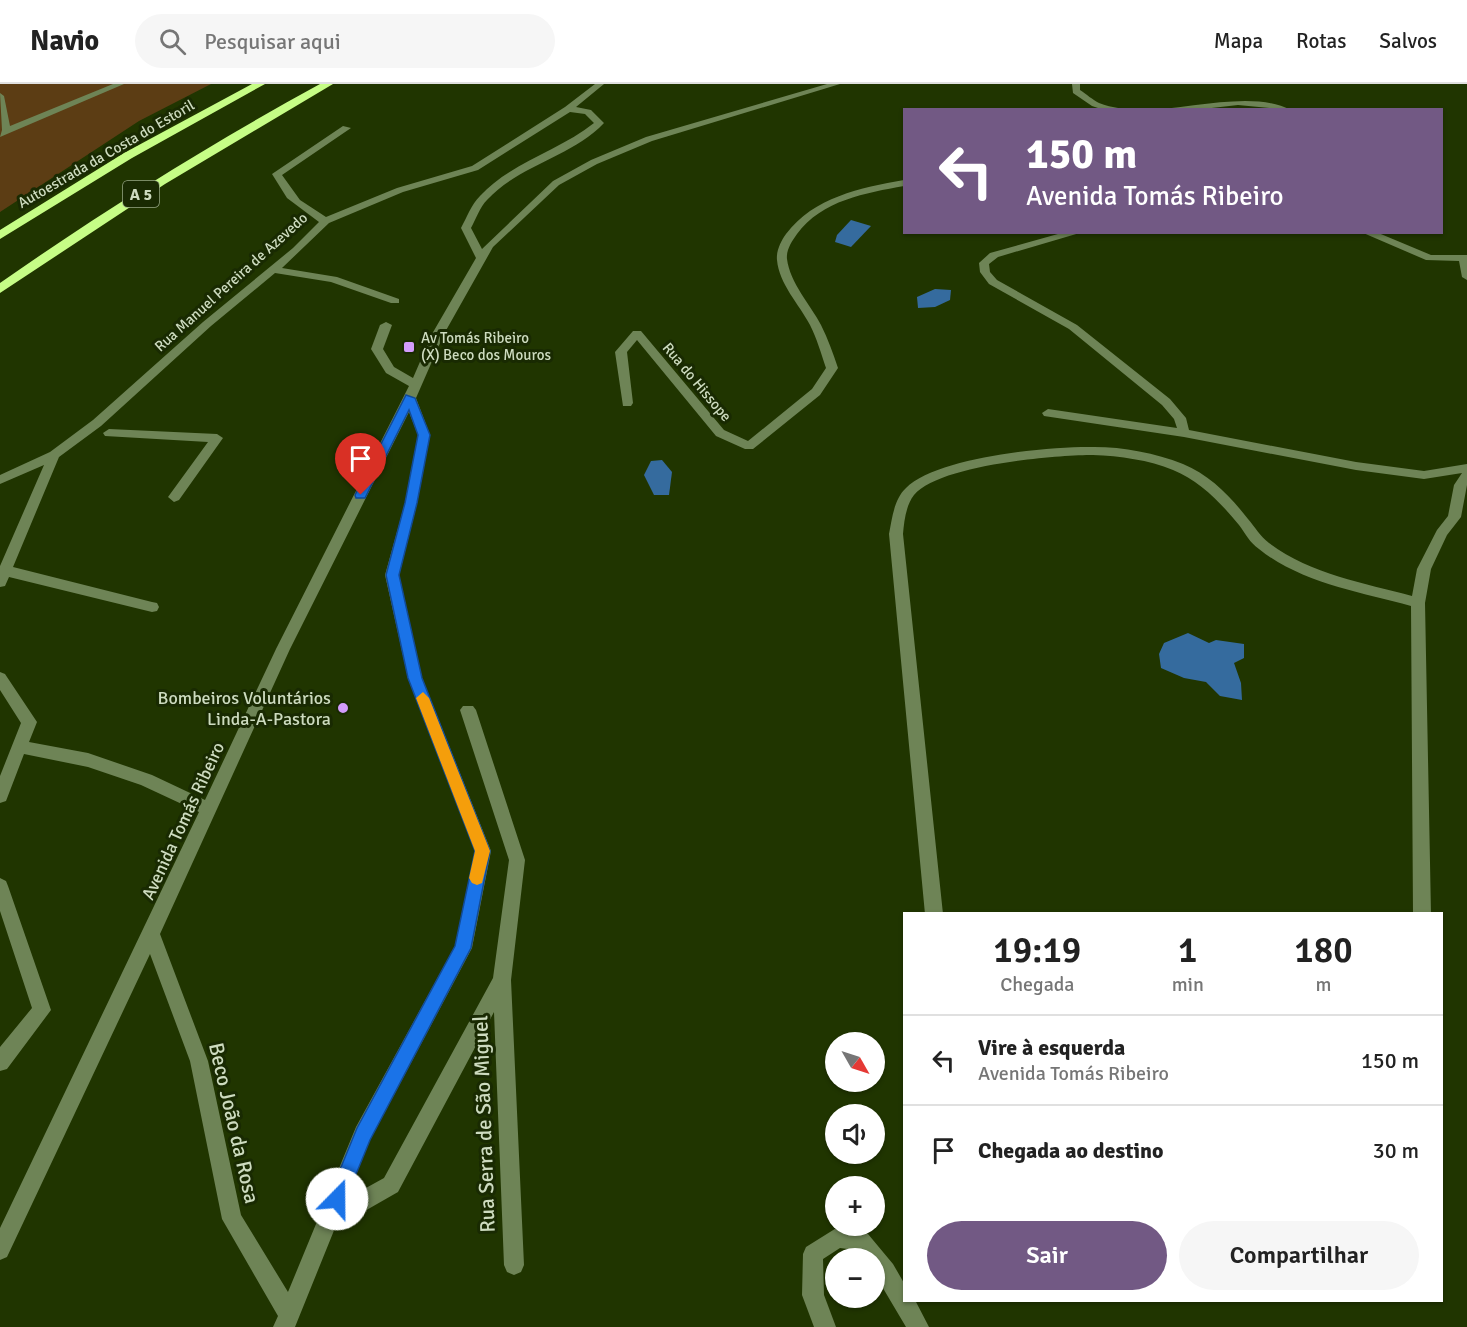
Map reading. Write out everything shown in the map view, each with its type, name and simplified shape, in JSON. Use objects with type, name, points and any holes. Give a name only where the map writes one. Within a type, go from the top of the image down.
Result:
[{"type":"highway","name":"Autoestrada da Costa do Estoril","points":[[0,235],[49,202],[185,123],[260,84]]},
{"type":"highway","name":"A 5","points":[[0,289],[85,229],[286,106],[328,84]]},
{"type":"highway","points":[[286,106],[342,84]]},
{"type":"street","points":[[0,96],[3,133],[120,84]]},
{"type":"street","name":"Rua Manuel Pereira de Azevedo","points":[[0,480],[54,455],[97,423],[274,270],[325,220],[400,190],[475,168],[568,110],[600,84]]},
{"type":"street","name":"Avenida Tomás Ribeiro","points":[[0,1250],[151,934],[283,649],[413,392],[438,334],[489,245],[548,189],[594,162],[650,139],[836,84]]},
{"type":"street","points":[[1076,84],[1076,91],[1083,99],[1113,108],[1246,95],[1277,102],[1284,108]]},
{"type":"street","points":[[481,258],[466,228],[484,197],[517,173],[581,140],[599,123],[588,112],[568,110]]},
{"type":"street","points":[[325,220],[300,207],[284,190],[277,174],[346,128]]},
{"type":"street","name":"Rua do Hissope","points":[[627,403],[621,352],[637,333],[720,434],[749,446],[816,392],[832,368],[820,334],[794,289],[781,259],[788,239],[804,220],[819,209],[863,191],[903,183]]},
{"type":"street","points":[[1071,234],[994,255],[984,263],[985,272],[993,282],[1054,315],[1096,345],[1166,402],[1179,418],[1184,433]]},
{"type":"street","points":[[1371,234],[1430,258],[1466,259],[1467,277]]},
{"type":"street","points":[[274,270],[333,279],[395,301]]},
{"type":"street","points":[[287,1321],[363,1134],[463,948],[483,851],[415,678],[392,575],[411,503],[424,435],[413,392],[390,370],[377,349],[386,325]]},
{"type":"street","points":[[145,381],[110,433],[217,438],[174,497]]},
{"type":"street","points":[[1048,413],[1184,433],[1356,466],[1413,474],[1424,475],[1467,468]]},
{"type":"street","points":[[934,912],[896,534],[900,514],[910,491],[932,477],[970,465],[1003,459],[1093,451],[1154,460],[1178,467],[1203,479],[1226,502],[1262,545],[1280,558],[1308,571],[1418,603]]},
{"type":"street","points":[[54,455],[4,577],[152,607]]},
{"type":"street","points":[[1422,912],[1418,603],[1424,569],[1442,532],[1460,515],[1460,485],[1467,476]]},
{"type":"street","points":[[0,678],[29,722],[0,796]]},
{"type":"street","name":"Rua Serra de São Miguel","points":[[468,710],[517,860],[502,980],[514,1265]]},
{"type":"street","points":[[19,747],[88,760],[146,780],[209,808]]},
{"type":"street","points":[[0,886],[42,1010],[0,1062]]},
{"type":"street","name":"Beco João da Rosa","points":[[151,934],[198,1061],[232,1219],[287,1321]]},
{"type":"street","name":"Rua Serra de São Miguel","points":[[328,1221],[391,1185],[502,980]]},
{"type":"street","points":[[825,1327],[813,1295],[813,1254],[838,1237],[861,1241],[886,1271],[903,1301]]},
{"type":"street","points":[[904,1302],[918,1327]]},
{"type":"shaded area","points":[[0,84],[211,84],[139,121],[0,212]]},
{"type":"water","points":[[851,220],[871,226],[851,247],[835,242],[837,235]]},
{"type":"water","points":[[935,289],[951,290],[950,300],[935,307],[918,308],[917,297]]},
{"type":"water","points":[[662,460],[672,472],[669,495],[654,495],[644,475],[651,461]]},
{"type":"water","points":[[1188,633],[1209,643],[1216,640],[1244,644],[1244,658],[1234,663],[1241,683],[1242,700],[1220,696],[1206,682],[1184,678],[1161,668],[1159,654],[1164,643]]},
{"type":"slow traffic","points":[[423,698],[483,851],[477,878]]},
{"type":"place","name":"Av Tomás Ribeiro (X) Beco dos Mouros","points":[[409,347]]},
{"type":"place","name":"Bombeiros Voluntários Linda-A-Pastora","points":[[343,708]]},
{"type":"route","points":[[337,1199],[363,1134],[463,948],[483,851],[415,678],[392,575],[411,503],[424,435],[410,398],[361,495]]}]
